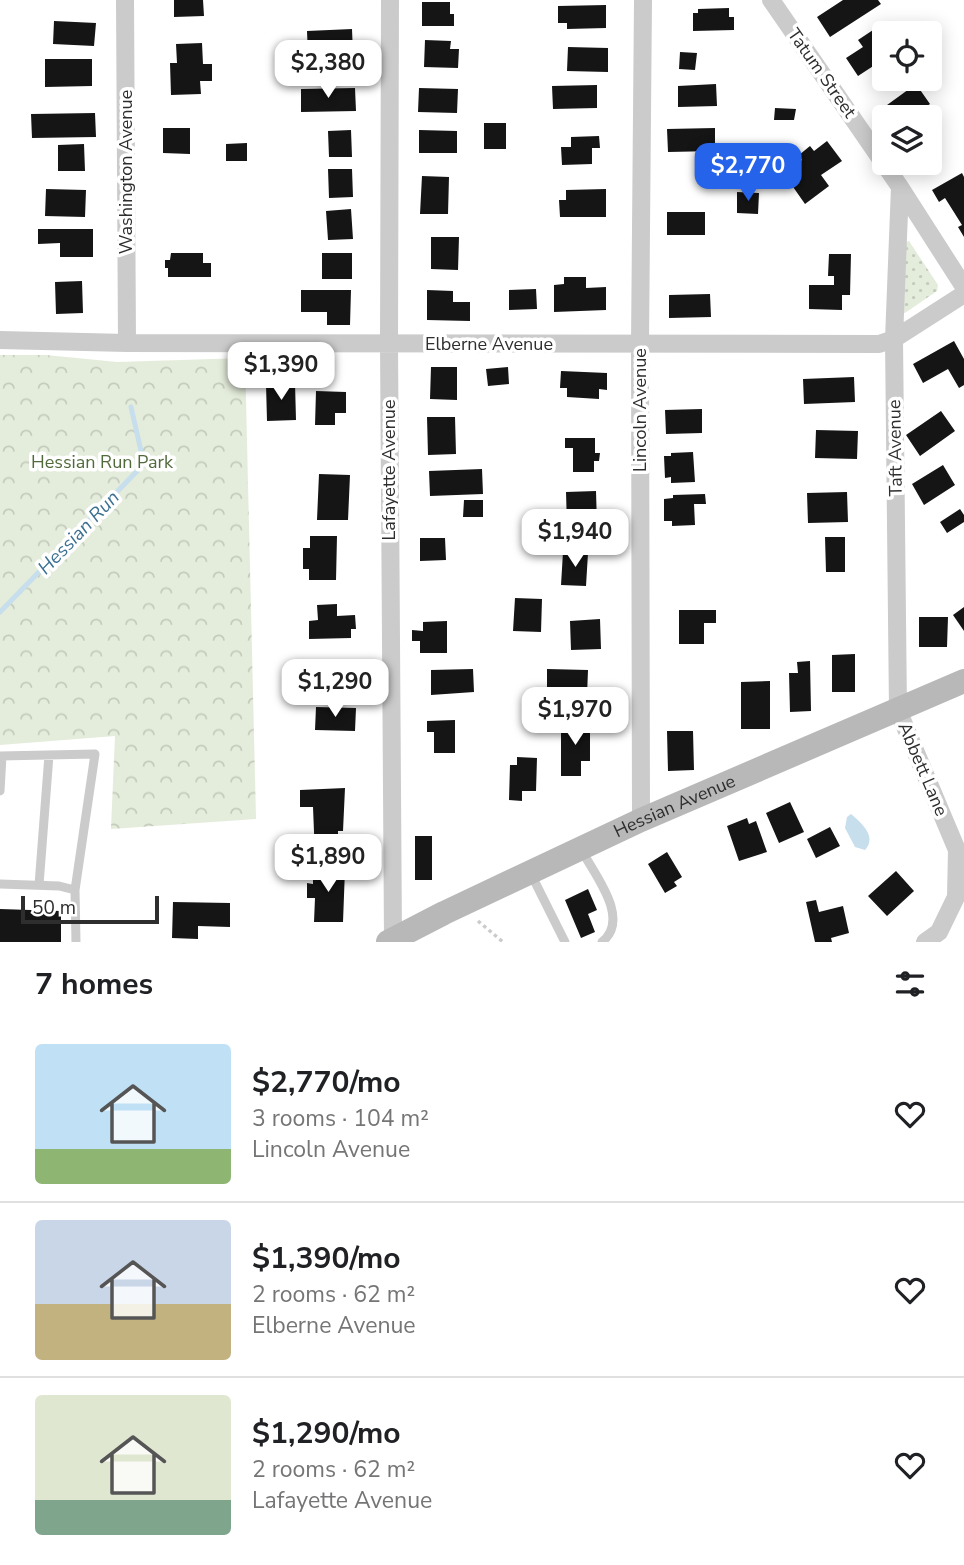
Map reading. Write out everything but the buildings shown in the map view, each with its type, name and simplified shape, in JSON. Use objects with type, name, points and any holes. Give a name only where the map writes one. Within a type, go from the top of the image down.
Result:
[{"type":"main road","name":"Hessian Avenue","points":[[391,941],[640,820],[964,681]]},
{"type":"street","name":"Washington Avenue","points":[[125,0],[127,343]]},
{"type":"street","name":"Lafayette Avenue","points":[[390,0],[391,941]]},
{"type":"street","name":"Lincoln Avenue","points":[[640,820],[643,0]]},
{"type":"street","name":"Tatum Street","points":[[771,0],[900,187],[964,287]]},
{"type":"street","name":"Taft Avenue","points":[[898,710],[894,339],[900,187]]},
{"type":"street","name":"Elberne Avenue","points":[[0,340],[127,343],[879,344],[894,339],[964,294]]},
{"type":"street","name":"Abbett Lane","points":[[898,710],[957,850],[956,897],[939,932],[925,942]]},
{"type":"lane","points":[[0,791],[1,756],[94,754],[75,890],[76,942]]},
{"type":"lane","points":[[39,885],[49,755]]},
{"type":"lane","points":[[581,848],[614,914],[611,933],[602,942]]},
{"type":"lane","points":[[530,872],[565,942]]},
{"type":"lane","points":[[0,884],[59,886],[75,890]]},
{"type":"path","points":[[460,906],[503,942]]},
{"type":"green space","points":[[909,241],[938,285],[937,291],[905,313],[900,311],[901,244]]},
{"type":"green space","name":"Hessian Run Park","points":[[0,355],[46,355],[117,362],[245,358],[256,819],[111,829],[115,736],[0,745]]},
{"type":"water","points":[[851,814],[869,835],[870,840],[865,850],[855,847],[845,828],[847,817]]},
{"type":"waterway","name":"Hessian Run","points":[[0,612],[144,464],[131,407]]}]
